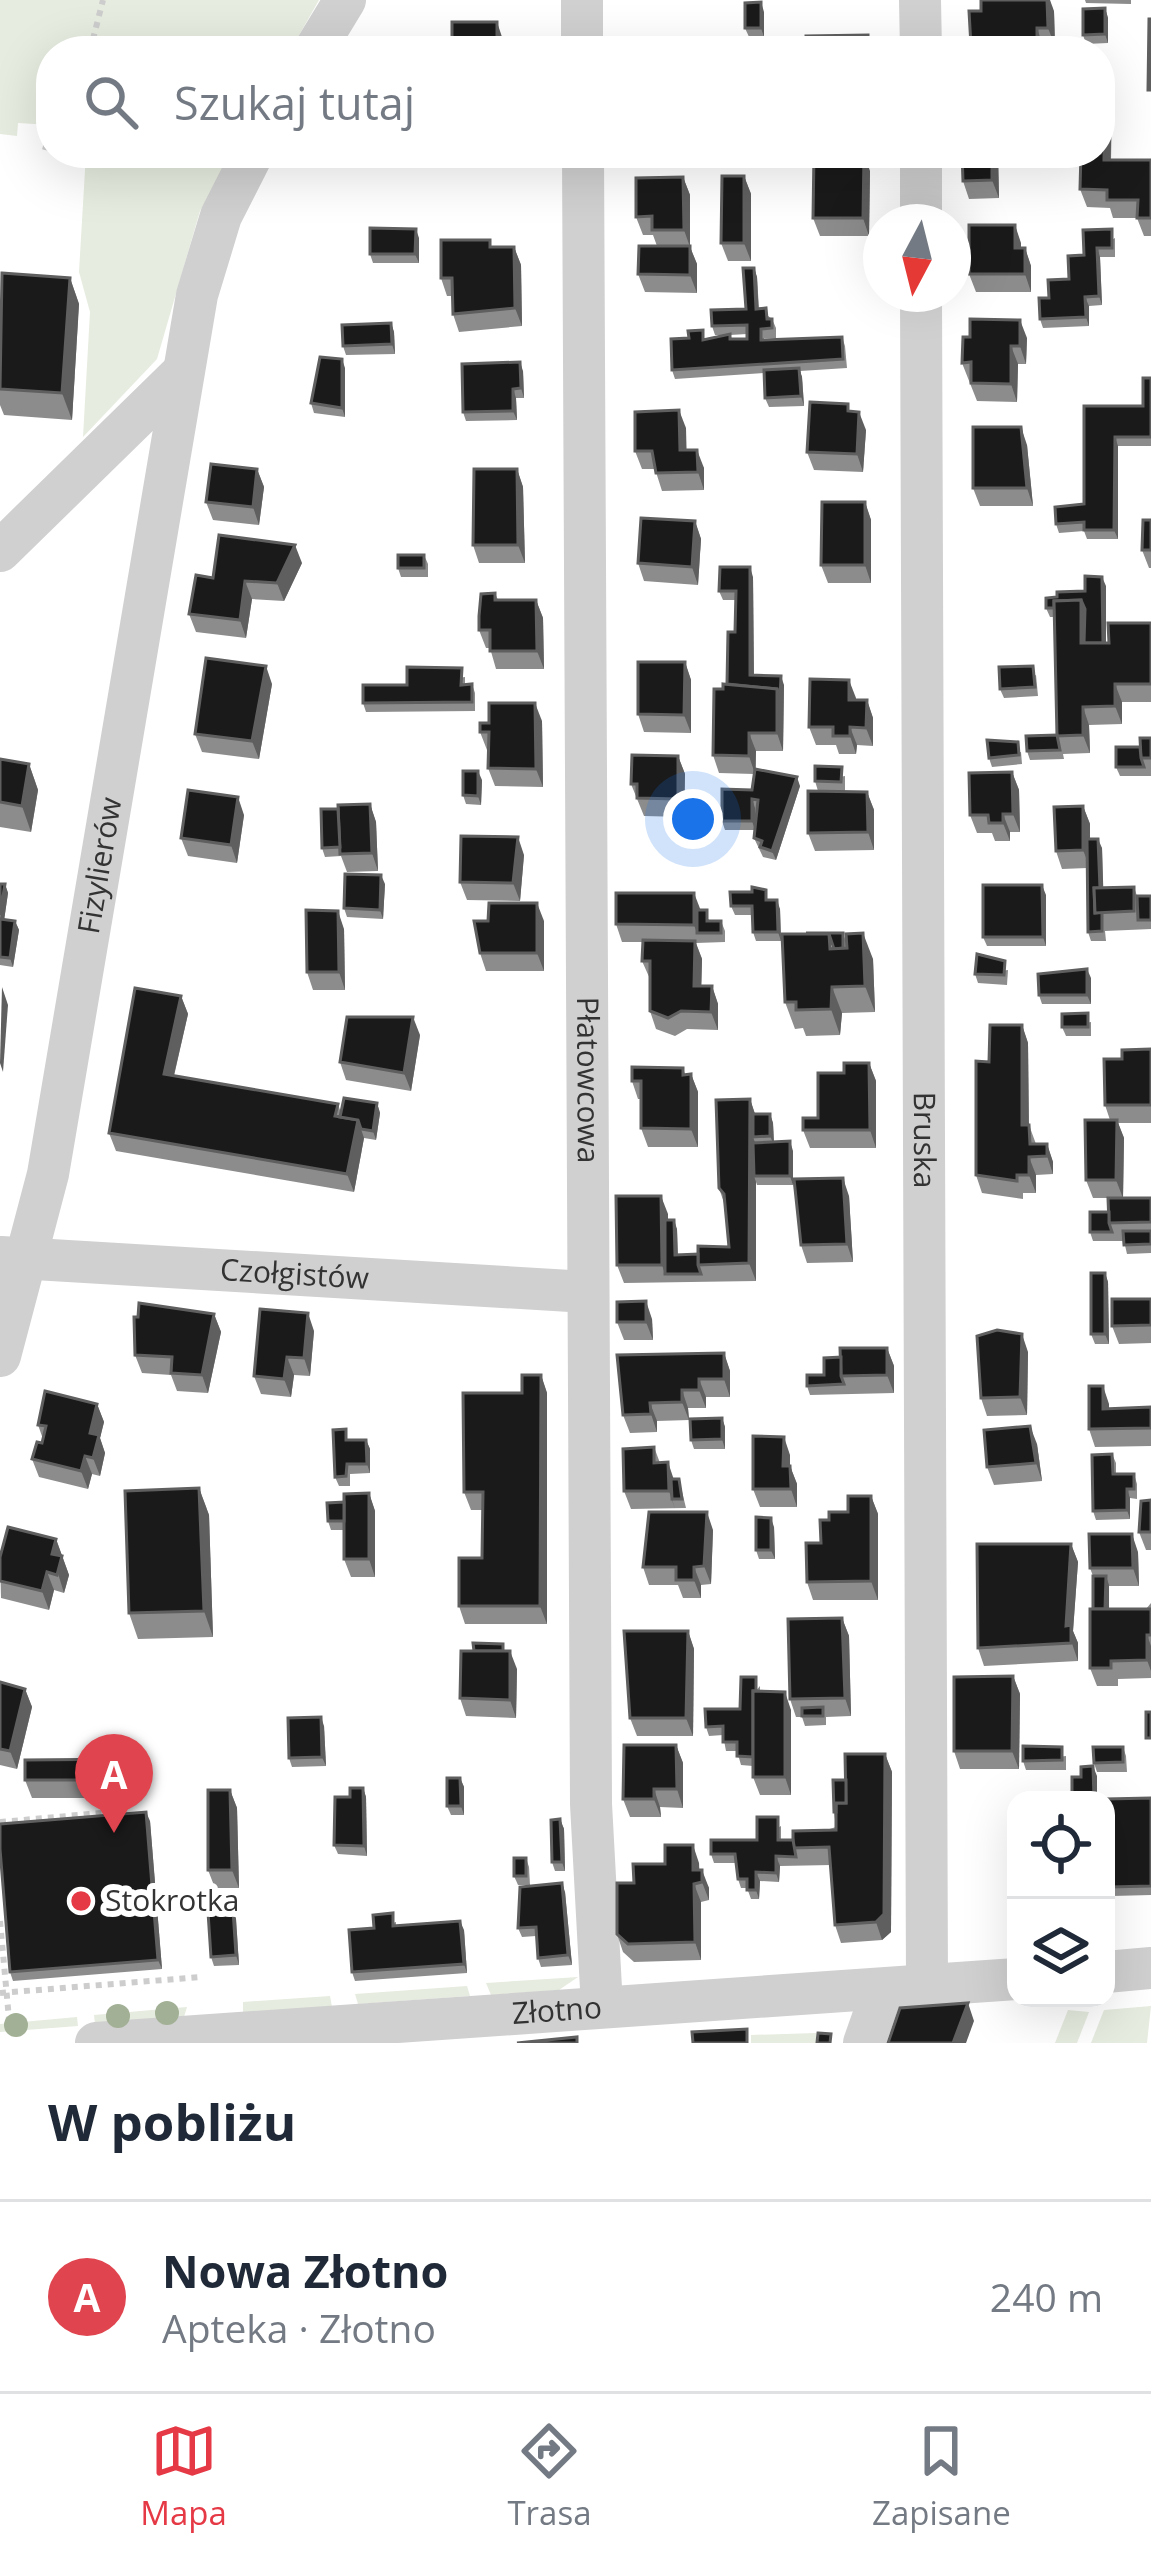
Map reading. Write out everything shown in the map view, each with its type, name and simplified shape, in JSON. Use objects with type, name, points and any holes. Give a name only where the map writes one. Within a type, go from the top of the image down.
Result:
[{"type":"street","points":[[323,36],[345,0]]},
{"type":"street","points":[[582,0],[582,36]]},
{"type":"street","points":[[920,0],[921,36]]},
{"type":"street","name":"Fizylierów","points":[[0,1356],[14,1257],[94,912],[182,373],[207,256],[247,168]]},
{"type":"street","name":"Płatowcowa","points":[[583,168],[591,1804],[602,2007]]},
{"type":"street","points":[[921,168],[921,204]]},
{"type":"street","name":"Bruska","points":[[921,312],[927,1985]]},
{"type":"street","points":[[2,545],[182,373]]},
{"type":"street","name":"Czołgistów","points":[[14,1257],[587,1292]]},
{"type":"street","points":[[1115,1971],[1151,1969]]},
{"type":"street","name":"Złotno","points":[[96,2043],[1007,1979]]},
{"type":"street","points":[[864,2043],[883,1989]]},
{"type":"path","points":[[94,36],[104,0]]},
{"type":"path","points":[[0,1822],[112,1812]]},
{"type":"path","points":[[0,1922],[9,2019]]},
{"type":"path","points":[[3,1992],[201,1977]]},
{"type":"shaded area","points":[[0,0],[319,0],[299,36],[36,36],[36,124],[18,123],[17,136],[0,134]]},
{"type":"shaded area","points":[[85,168],[224,168],[200,211],[157,359],[83,437],[90,312],[79,272]]},
{"type":"shaded area","points":[[578,1977],[559,1990],[491,1995],[486,1983]]},
{"type":"shaded area","points":[[467,1986],[470,1996],[358,2004],[355,1994]]},
{"type":"shaded area","points":[[330,1996],[332,2007],[243,2013],[243,2002]]},
{"type":"shaded area","points":[[1151,2006],[1147,2043],[1091,2043],[1104,2010]]},
{"type":"shaded area","points":[[187,2007],[184,2017],[95,2024],[94,2015]]},
{"type":"shaded area","points":[[1068,2010],[1089,2012],[1077,2043],[1055,2043]]},
{"type":"shaded area","points":[[77,2017],[78,2026],[0,2032],[0,2024]]},
{"type":"shaded area","points":[[816,2033],[816,2043],[751,2043],[751,2035]]},
{"type":"building","points":[[981,0],[1047,0],[1048,28],[1037,28],[1037,36],[970,36],[969,11],[981,11]]},
{"type":"building","points":[[761,2],[761,28],[745,28],[745,3]]},
{"type":"building","points":[[1105,8],[1105,34],[1083,35],[1083,9]]},
{"type":"building","points":[[1151,19],[1151,90],[1148,90]]},
{"type":"building","points":[[452,22],[497,22],[497,36],[452,36]]},
{"type":"building","points":[[1115,160],[1151,160],[1151,218],[1137,218],[1138,200],[1107,200],[1107,190],[1080,189],[1081,168],[1115,168]]},
{"type":"building","points":[[814,168],[864,168],[863,218],[813,218]]},
{"type":"building","points":[[963,168],[992,168],[992,180],[963,181]]},
{"type":"building","points":[[722,176],[744,176],[744,243],[721,243]]},
{"type":"building","points":[[683,177],[684,230],[652,230],[652,216],[636,217],[636,178]]},
{"type":"building","points":[[971,225],[1015,225],[1015,248],[1025,248],[1025,274],[971,274]]},
{"type":"building","points":[[370,228],[416,229],[415,254],[370,254]]},
{"type":"building","points":[[1112,229],[1112,248],[1097,248],[1099,296],[1085,297],[1086,317],[1040,319],[1039,298],[1049,298],[1048,280],[1069,279],[1068,256],[1084,255],[1083,230]]},
{"type":"building","points":[[441,240],[490,240],[490,247],[514,247],[515,308],[453,314],[452,278],[441,278]]},
{"type":"building","points":[[639,246],[690,246],[690,275],[638,274]]},
{"type":"building","points":[[743,268],[754,268],[756,309],[766,308],[767,319],[772,319],[772,328],[761,329],[761,340],[842,337],[843,359],[672,370],[671,339],[689,338],[688,331],[703,330],[703,340],[730,334],[730,339],[747,339],[747,325],[712,326],[711,310],[746,309]]},
{"type":"building","points":[[2,273],[70,278],[62,393],[0,389]]},
{"type":"building","points":[[970,319],[1020,320],[1020,346],[1011,346],[1011,384],[971,383],[971,362],[962,363],[963,337],[970,337]]},
{"type":"building","points":[[391,323],[392,344],[343,346],[342,325]]},
{"type":"building","points":[[320,357],[342,359],[342,408],[311,403]]},
{"type":"building","points":[[520,362],[521,388],[513,389],[513,411],[463,412],[462,364]]},
{"type":"building","points":[[799,368],[801,396],[765,398],[764,370]]},
{"type":"building","points":[[1143,378],[1151,378],[1151,437],[1115,437],[1114,530],[1084,530],[1084,522],[1056,524],[1055,507],[1084,504],[1084,406],[1143,406]]},
{"type":"building","points":[[810,402],[848,404],[848,411],[859,412],[857,454],[807,452]]},
{"type":"building","points":[[679,410],[680,450],[697,450],[698,472],[656,473],[652,451],[635,451],[635,412]]},
{"type":"building","points":[[973,427],[1021,427],[1027,488],[973,488]]},
{"type":"building","points":[[211,464],[257,469],[253,507],[206,502]]},
{"type":"building","points":[[474,469],[517,469],[518,545],[473,545]]},
{"type":"building","points":[[822,502],[865,502],[865,565],[821,565]]},
{"type":"building","points":[[641,518],[695,521],[692,567],[638,563]]},
{"type":"building","points":[[1143,520],[1151,520],[1151,550],[1142,550]]},
{"type":"building","points":[[219,535],[295,545],[277,583],[245,581],[240,620],[189,614],[196,575],[213,578]]},
{"type":"building","points":[[398,555],[424,555],[424,568],[398,568]]},
{"type":"building","points":[[720,567],[750,567],[750,675],[781,676],[780,698],[777,689],[727,684],[728,632],[735,632],[736,591],[719,591]]},
{"type":"building","points":[[1085,576],[1102,577],[1103,643],[1084,643],[1081,600],[1054,601],[1054,608],[1046,608],[1046,598],[1057,597],[1057,592],[1085,591]]},
{"type":"building","points":[[495,593],[495,600],[536,600],[537,651],[490,651],[490,630],[479,630],[479,616],[481,594]]},
{"type":"building","points":[[1081,600],[1081,643],[1109,643],[1108,623],[1151,623],[1151,684],[1115,684],[1115,706],[1083,707],[1083,735],[1057,736],[1054,601]]},
{"type":"building","points":[[206,658],[266,666],[252,741],[195,734]]},
{"type":"building","points":[[638,662],[685,662],[684,715],[638,714]]},
{"type":"building","points":[[1033,666],[1035,687],[1000,689],[999,667]]},
{"type":"building","points":[[407,667],[462,668],[461,685],[472,684],[472,702],[363,703],[363,685],[407,685]]},
{"type":"building","points":[[810,679],[849,680],[849,700],[867,700],[866,728],[850,727],[850,736],[833,736],[833,727],[809,727]]},
{"type":"building","points":[[723,684],[777,689],[777,733],[749,733],[749,756],[713,755],[714,689],[723,689]]},
{"type":"building","points":[[489,703],[535,703],[536,769],[488,768],[489,732],[480,732],[480,723],[489,723]]},
{"type":"building","points":[[1057,735],[1060,750],[1027,751],[1026,736]]},
{"type":"building","points":[[1140,738],[1151,738],[1151,758],[1141,758]]},
{"type":"building","points":[[987,740],[1018,742],[1019,755],[989,758]]},
{"type":"building","points":[[1116,747],[1140,747],[1144,767],[1116,767]]},
{"type":"building","points":[[632,755],[678,756],[678,799],[637,798],[637,784],[631,784]]},
{"type":"building","points":[[0,759],[29,764],[22,806],[0,802]]},
{"type":"building","points":[[815,766],[842,767],[841,782],[815,781]]},
{"type":"building","points":[[755,769],[797,777],[772,851],[760,847],[762,841],[754,838],[758,800],[752,799],[752,821],[722,821],[722,789],[752,790]]},
{"type":"building","points":[[463,771],[478,771],[478,796],[463,795]]},
{"type":"building","points":[[1012,772],[1013,814],[1003,814],[1003,823],[989,823],[988,815],[970,815],[969,773]]},
{"type":"building","points":[[188,790],[238,797],[231,845],[181,838]]},
{"type":"building","points":[[808,791],[867,792],[868,832],[808,833]]},
{"type":"building","points":[[370,804],[372,853],[340,854],[338,805]]},
{"type":"building","points":[[1083,806],[1083,850],[1056,851],[1054,807]]},
{"type":"building","points":[[321,809],[338,809],[340,847],[322,848]]},
{"type":"building","points":[[461,836],[518,837],[513,883],[460,882]]},
{"type":"building","points":[[1087,839],[1098,839],[1100,888],[1094,888],[1095,913],[1102,912],[1102,931],[1088,932]]},
{"type":"building","points":[[345,874],[381,875],[380,910],[344,908]]},
{"type":"building","points":[[983,885],[1042,885],[1043,937],[983,937]]},
{"type":"building","points":[[752,887],[766,890],[766,900],[777,900],[778,932],[753,932],[752,906],[731,906],[730,892],[752,892]]},
{"type":"building","points":[[1134,887],[1134,911],[1095,913],[1094,888]]},
{"type":"building","points":[[616,893],[694,893],[694,925],[616,924]]},
{"type":"building","points":[[1137,896],[1151,896],[1151,920],[1138,920]]},
{"type":"building","points":[[489,903],[537,903],[537,953],[480,953],[474,921],[488,921]]},
{"type":"building","points":[[306,910],[338,911],[339,972],[307,972]]},
{"type":"building","points":[[697,910],[707,910],[707,921],[721,921],[721,933],[697,933]]},
{"type":"building","points":[[0,919],[15,921],[10,958],[0,957]]},
{"type":"building","points":[[806,933],[843,933],[843,948],[834,949],[829,934]]},
{"type":"building","points":[[863,933],[865,986],[832,987],[831,1009],[796,1010],[796,1002],[785,1002],[782,934],[829,934],[830,949],[847,948],[846,934]]},
{"type":"building","points":[[643,940],[695,941],[694,986],[712,986],[711,1012],[681,1011],[668,1018],[650,1011],[650,961],[642,961]]},
{"type":"building","points":[[977,954],[1005,961],[1004,975],[975,974]]},
{"type":"building","points":[[1087,969],[1087,995],[1039,995],[1038,974]]},
{"type":"building","points":[[135,988],[181,996],[164,1074],[338,1104],[335,1116],[358,1120],[347,1174],[109,1133]]},
{"type":"building","points":[[1088,1013],[1088,1027],[1062,1027],[1062,1014]]},
{"type":"building","points":[[347,1017],[413,1017],[404,1073],[340,1062]]},
{"type":"building","points":[[990,1025],[1022,1025],[1022,1125],[1029,1125],[1030,1144],[1047,1144],[1047,1156],[1029,1157],[1029,1175],[1017,1175],[1017,1181],[976,1175],[976,1061],[989,1062]]},
{"type":"building","points":[[1151,1049],[1151,1105],[1105,1105],[1104,1059],[1122,1059],[1122,1050]]},
{"type":"building","points":[[844,1063],[869,1063],[870,1130],[803,1130],[803,1118],[818,1118],[818,1073],[844,1073]]},
{"type":"building","points":[[632,1067],[683,1068],[683,1075],[691,1074],[691,1129],[641,1128],[641,1081],[632,1081]]},
{"type":"building","points":[[344,1098],[377,1103],[373,1131],[361,1129],[358,1120],[340,1117]]},
{"type":"building","points":[[750,1099],[749,1263],[698,1265],[698,1246],[729,1247],[724,1194],[719,1188],[716,1100]]},
{"type":"building","points":[[753,1114],[770,1114],[770,1136],[753,1137]]},
{"type":"building","points":[[1085,1120],[1117,1120],[1116,1180],[1086,1180]]},
{"type":"building","points":[[790,1141],[790,1176],[754,1176],[753,1143]]},
{"type":"building","points":[[843,1178],[847,1244],[801,1245],[794,1179]]},
{"type":"building","points":[[616,1196],[661,1196],[662,1265],[617,1265]]},
{"type":"building","points":[[1108,1198],[1151,1198],[1151,1222],[1109,1223]]},
{"type":"building","points":[[1090,1212],[1109,1212],[1112,1232],[1090,1232]]},
{"type":"building","points":[[665,1220],[674,1220],[675,1255],[698,1254],[701,1274],[665,1274]]},
{"type":"building","points":[[1123,1231],[1151,1231],[1151,1244],[1124,1245]]},
{"type":"building","points":[[1091,1273],[1105,1273],[1105,1334],[1091,1334]]},
{"type":"building","points":[[1112,1299],[1151,1299],[1151,1325],[1112,1326]]},
{"type":"building","points":[[646,1301],[646,1322],[617,1322],[617,1302]]},
{"type":"building","points":[[139,1303],[214,1314],[202,1375],[171,1373],[172,1357],[135,1355],[134,1317],[138,1317]]},
{"type":"building","points":[[260,1309],[308,1313],[304,1358],[287,1357],[284,1379],[254,1376]]},
{"type":"building","points":[[997,1330],[1022,1334],[1020,1397],[981,1398],[977,1336]]},
{"type":"building","points":[[840,1348],[887,1348],[887,1375],[841,1376]]},
{"type":"building","points":[[724,1353],[724,1379],[699,1379],[699,1390],[682,1390],[682,1402],[650,1403],[651,1414],[623,1415],[617,1355]]},
{"type":"building","points":[[841,1357],[844,1384],[807,1386],[807,1375],[824,1375],[824,1358]]},
{"type":"building","points":[[522,1375],[541,1375],[540,1606],[459,1606],[459,1558],[482,1558],[483,1492],[464,1492],[463,1393],[522,1393]]},
{"type":"building","points":[[1089,1386],[1103,1386],[1103,1409],[1151,1407],[1151,1428],[1089,1429]]},
{"type":"building","points":[[45,1391],[97,1404],[90,1433],[99,1435],[93,1458],[85,1456],[81,1471],[32,1459],[46,1426],[38,1425]]},
{"type":"building","points":[[722,1418],[722,1439],[691,1440],[690,1419]]},
{"type":"building","points":[[1030,1426],[1036,1463],[987,1467],[984,1430]]},
{"type":"building","points":[[346,1429],[346,1440],[366,1440],[367,1464],[347,1464],[346,1476],[335,1477],[333,1430]]},
{"type":"building","points":[[753,1436],[784,1437],[783,1466],[790,1466],[791,1489],[753,1489]]},
{"type":"building","points":[[654,1447],[654,1463],[668,1462],[669,1491],[624,1491],[623,1449]]},
{"type":"building","points":[[1112,1454],[1113,1474],[1134,1474],[1134,1489],[1127,1489],[1127,1510],[1093,1511],[1092,1455]]},
{"type":"building","points":[[671,1479],[679,1479],[682,1499],[672,1499]]},
{"type":"building","points":[[199,1488],[204,1611],[129,1613],[125,1491]]},
{"type":"building","points":[[369,1493],[369,1559],[344,1559],[344,1494]]},
{"type":"building","points":[[848,1496],[871,1496],[871,1581],[807,1582],[806,1543],[821,1543],[820,1520],[829,1520],[829,1512],[848,1512]]},
{"type":"building","points":[[1151,1500],[1151,1532],[1139,1532],[1141,1501]]},
{"type":"building","points":[[344,1502],[344,1521],[328,1521],[327,1503]]},
{"type":"building","points":[[649,1512],[707,1512],[704,1566],[694,1567],[694,1580],[676,1580],[676,1567],[643,1567]]},
{"type":"building","points":[[756,1517],[771,1518],[771,1550],[756,1550]]},
{"type":"building","points":[[8,1527],[56,1539],[52,1554],[62,1556],[57,1575],[47,1572],[42,1591],[0,1581]]},
{"type":"building","points":[[1089,1534],[1132,1534],[1133,1568],[1090,1568]]},
{"type":"building","points":[[977,1544],[1071,1544],[1066,1626],[1071,1625],[1071,1643],[978,1648]]},
{"type":"building","points":[[1093,1576],[1106,1576],[1105,1609],[1093,1609]]},
{"type":"building","points":[[1090,1609],[1151,1609],[1147,1660],[1111,1661],[1111,1668],[1090,1668]]},
{"type":"building","points":[[842,1618],[845,1698],[790,1699],[788,1619]]},
{"type":"building","points":[[624,1631],[688,1631],[686,1718],[630,1718]]},
{"type":"building","points":[[473,1643],[503,1644],[503,1651],[474,1651]]},
{"type":"building","points":[[461,1651],[510,1651],[510,1700],[460,1698]]},
{"type":"building","points":[[1013,1676],[1012,1751],[954,1751],[954,1677]]},
{"type":"building","points":[[741,1677],[756,1677],[753,1757],[737,1756],[737,1742],[723,1742],[723,1726],[706,1727],[705,1709],[740,1709]]},
{"type":"building","points":[[0,1682],[25,1689],[10,1751],[0,1749]]},
{"type":"building","points":[[753,1691],[785,1692],[785,1777],[753,1777]]},
{"type":"building","points":[[823,1707],[823,1716],[802,1716],[802,1708]]},
{"type":"building","points":[[1146,1712],[1151,1712],[1151,1738],[1146,1738]]},
{"type":"building","points":[[321,1717],[322,1757],[289,1758],[288,1718]]},
{"type":"building","points":[[624,1745],[676,1745],[677,1789],[654,1789],[654,1799],[623,1799]]},
{"type":"building","points":[[1023,1746],[1062,1747],[1062,1760],[1023,1761]]},
{"type":"building","points":[[1093,1747],[1123,1747],[1123,1762],[1094,1763]]},
{"type":"building","points":[[845,1754],[885,1754],[884,1914],[876,1922],[835,1925],[829,1847],[793,1848],[793,1831],[836,1830],[836,1803],[846,1803]]},
{"type":"building","points":[[136,1759],[136,1780],[25,1780],[25,1760]]},
{"type":"building","points":[[1093,1766],[1094,1791],[1072,1791],[1072,1777],[1081,1777],[1081,1767]]},
{"type":"building","points":[[447,1778],[460,1778],[461,1806],[447,1806]]},
{"type":"building","points":[[833,1780],[846,1780],[846,1803],[836,1803],[836,1812],[834,1812]]},
{"type":"building","points":[[350,1788],[363,1788],[364,1846],[334,1845],[335,1797],[350,1797]]},
{"type":"building","points":[[208,1790],[230,1790],[232,1870],[208,1870]]},
{"type":"building","points":[[1151,1798],[1151,1886],[1115,1887],[1115,1799]]},
{"type":"building","name":"Stokrotka","points":[[146,1812],[158,1960],[10,1972],[0,1824]]},
{"type":"building","points":[[757,1817],[778,1817],[778,1840],[793,1840],[796,1857],[776,1856],[776,1873],[756,1872],[756,1890],[747,1890],[747,1879],[738,1879],[735,1854],[711,1854],[711,1840],[757,1840]]},
{"type":"building","points":[[560,1819],[562,1862],[552,1862],[551,1820]]},
{"type":"building","points":[[665,1845],[693,1845],[693,1870],[702,1870],[702,1882],[694,1884],[695,1942],[628,1944],[617,1934],[617,1883],[634,1883],[633,1864],[665,1864]]},
{"type":"building","points":[[514,1858],[526,1858],[526,1876],[514,1876]]},
{"type":"building","points":[[562,1883],[568,1955],[538,1958],[536,1927],[518,1928],[520,1887]]},
{"type":"building","points":[[233,1910],[236,1955],[211,1957],[208,1912]]},
{"type":"building","points":[[393,1913],[393,1926],[460,1921],[464,1964],[352,1972],[349,1930],[374,1928],[373,1915]]},
{"type":"building","points":[[968,2003],[953,2043],[888,2043],[900,2008]]},
{"type":"building","points":[[747,2029],[747,2043],[693,2043],[692,2032]]},
{"type":"building","points":[[818,2033],[831,2034],[830,2043],[817,2043]]},
{"type":"building","points":[[577,2037],[577,2043],[517,2043]]},
{"type":"place","name":"Nowa Złotno","points":[[114,1833]]},
{"type":"place","name":"Stokrotka","points":[[81,1901]]}]
